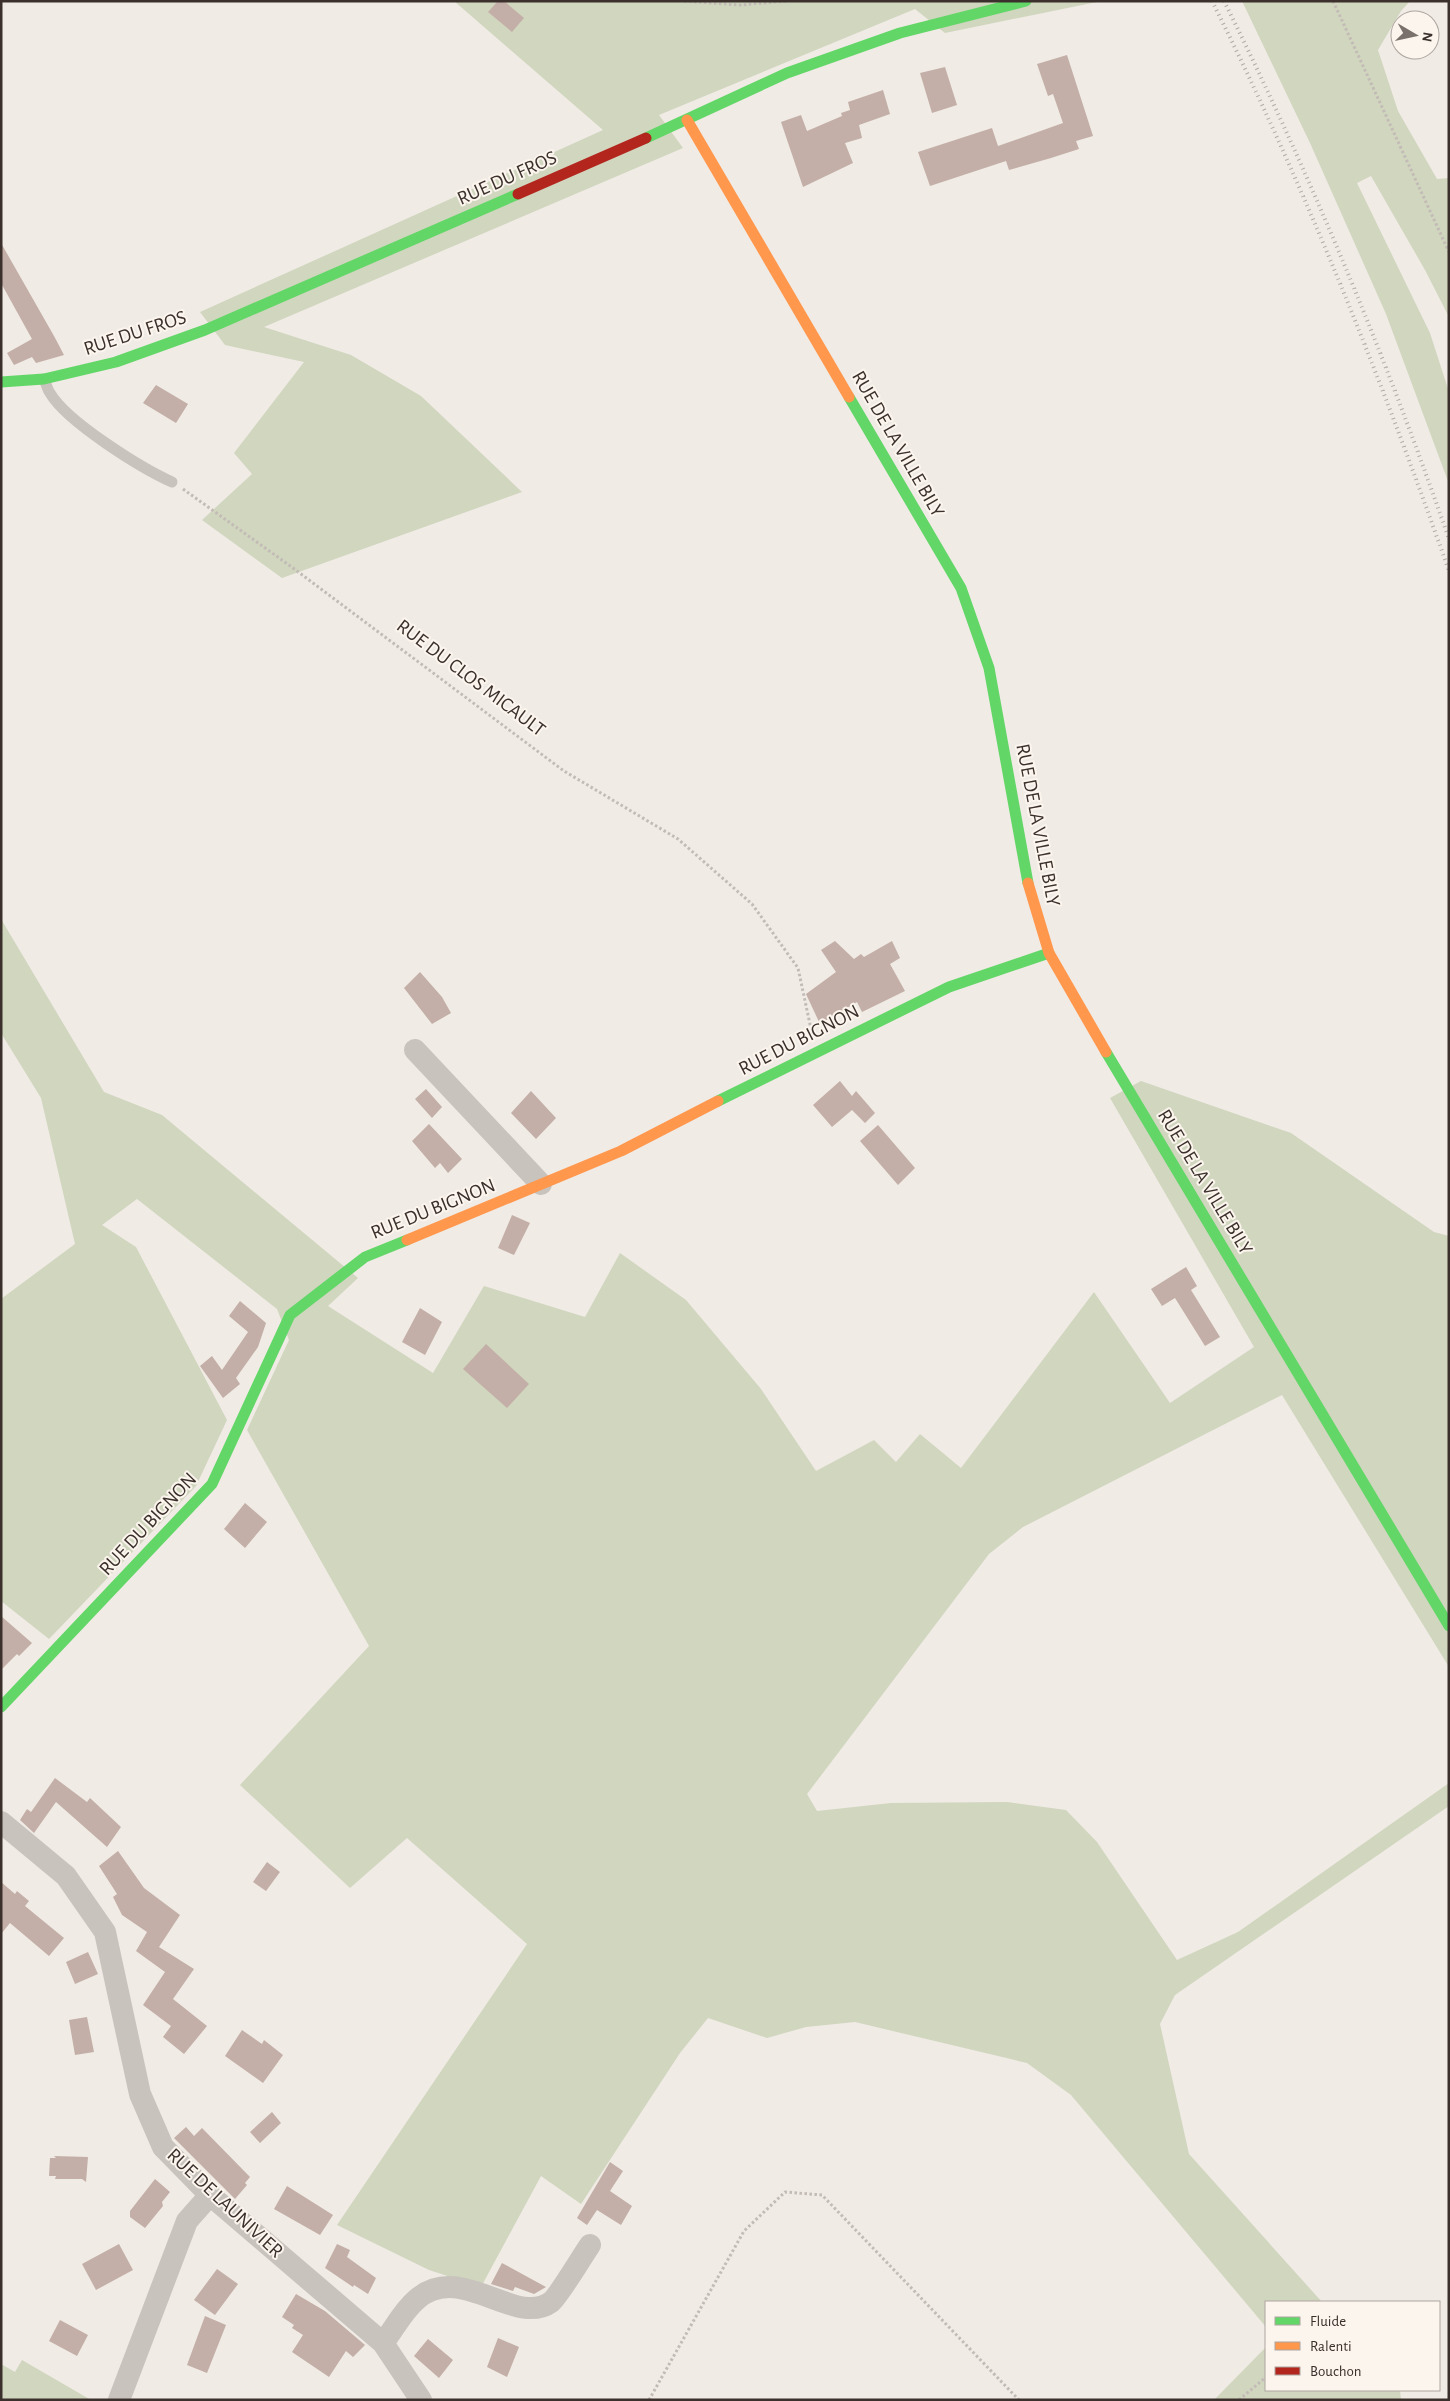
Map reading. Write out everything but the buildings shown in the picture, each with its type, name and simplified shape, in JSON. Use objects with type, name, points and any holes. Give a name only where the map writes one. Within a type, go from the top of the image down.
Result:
[{"type":"street","name":"RUE DU FROS","points":[[1,382],[44,379],[116,362],[204,330],[687,120],[787,73],[881,40],[1026,1]]},
{"type":"street","name":"RUE DE LA VILLE BILY","points":[[687,120],[961,588],[989,668],[1030,895],[1049,953],[1072,996],[1449,1626]]},
{"type":"street","name":"RUE DU BIGNON","points":[[1,1707],[212,1484],[290,1315],[365,1257],[621,1151],[816,1051],[949,987],[1049,953]]},
{"type":"street","points":[[415,1050],[541,1184]]},
{"type":"street","name":"RUE DE LAUNIVIER","points":[[1,1822],[66,1876],[105,1932],[140,2094],[163,2147],[210,2195],[383,2343],[421,2400]]},
{"type":"street","points":[[119,2400],[187,2221],[210,2195]]},
{"type":"street","points":[[383,2343],[416,2300],[435,2289],[460,2287],[522,2308],[538,2307],[552,2302],[590,2245]]},
{"type":"lane","points":[[44,379],[50,394],[69,416],[135,462],[172,482]]},
{"type":"path","points":[[684,1],[740,4],[786,1]]},
{"type":"path","points":[[1333,1],[1449,252]]},
{"type":"path","name":"RUE DU CLOS MICAULT","points":[[172,482],[293,568],[564,771],[678,839],[752,904],[798,968],[816,1051]]},
{"type":"path","points":[[649,2400],[744,2231],[785,2192],[822,2195],[1019,2400]]},
{"type":"path","points":[[1239,2400],[1265,2378]]},
{"type":"green space","points":[[454,1],[1102,1],[945,33],[915,9],[659,115],[683,148],[264,327],[351,355],[421,396],[522,492],[282,578],[202,520],[252,474],[234,453],[304,362],[225,345],[200,312],[603,130]]},
{"type":"green space","points":[[1242,1],[1410,1],[1402,10],[1390,10],[1390,30],[1378,50],[1398,111],[1437,179],[1449,178],[1449,317],[1425,270],[1371,176],[1357,183],[1430,333],[1449,392],[1449,484],[1386,314],[1310,143]]},
{"type":"green space","points":[[1,919],[104,1092],[162,1115],[358,1278],[328,1306],[433,1373],[484,1286],[585,1317],[620,1253],[686,1300],[761,1389],[816,1471],[874,1440],[896,1462],[920,1434],[961,1468],[1094,1292],[1170,1403],[1254,1347],[1110,1098],[1141,1081],[1291,1133],[1434,1232],[1449,1236],[1449,1667],[1282,1395],[1023,1527],[989,1554],[807,1794],[817,1811],[891,1803],[1007,1802],[1066,1810],[1097,1842],[1177,1960],[1238,1932],[1449,1783],[1449,1806],[1175,1995],[1160,2024],[1189,2154],[1321,2301],[1265,2301],[1265,2326],[1071,2095],[1027,2063],[855,2022],[806,2027],[767,2038],[708,2018],[680,2053],[581,2204],[541,2176],[481,2287],[429,2270],[337,2225],[527,1944],[407,1838],[350,1888],[240,1785],[369,1646],[247,1430],[289,1340],[277,1309],[137,1199],[102,1225],[136,1247],[227,1420],[196,1486],[49,1639],[1,1601],[1,1299],[75,1244],[41,1098],[1,1033]]},
{"type":"green space","points":[[1265,2348],[1265,2391],[1400,2391],[1401,2400],[1214,2400]]},
{"type":"green space","points":[[22,2360],[91,2400],[1,2400],[1,2364],[15,2372]]},
{"type":"railway","points":[[1212,1],[1279,141],[1340,282],[1396,425],[1449,571]]},
{"type":"railway","points":[[1224,1],[1317,200],[1373,334],[1449,539]]},
{"type":"traffic: fast","points":[[646,138],[787,73],[900,33],[1026,1]]},
{"type":"traffic: fast","points":[[1,382],[44,379],[116,362],[205,330],[518,194]]},
{"type":"traffic: fast","points":[[849,397],[961,588],[989,668],[1028,883]]},
{"type":"traffic: fast","points":[[718,1101],[949,987],[1049,953]]},
{"type":"traffic: fast","points":[[1106,1052],[1449,1626]]},
{"type":"traffic: fast","points":[[1,1707],[212,1484],[290,1315],[365,1257],[407,1240]]},
{"type":"traffic: slow","points":[[687,120],[849,397]]},
{"type":"traffic: slow","points":[[1028,883],[1049,953],[1106,1052]]},
{"type":"traffic: slow","points":[[407,1240],[621,1151],[718,1101]]},
{"type":"traffic: jam","points":[[518,194],[646,138]]}]
